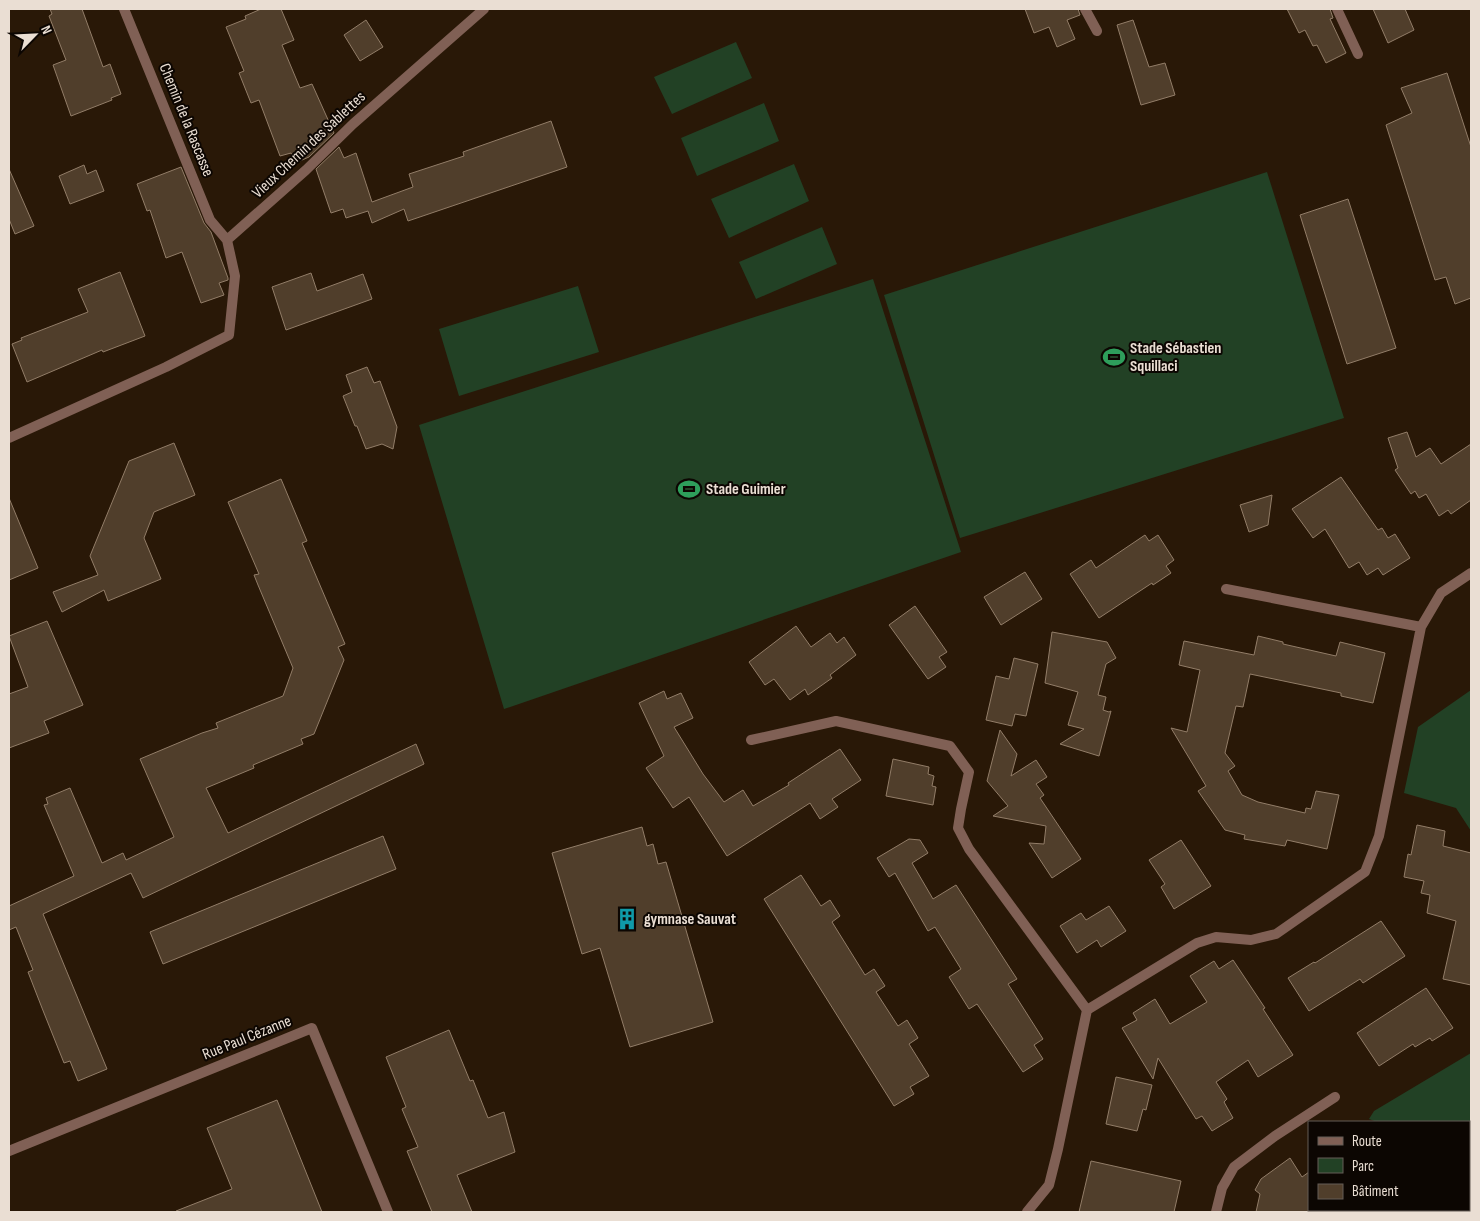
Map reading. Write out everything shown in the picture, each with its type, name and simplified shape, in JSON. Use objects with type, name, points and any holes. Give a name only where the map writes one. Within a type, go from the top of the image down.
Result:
[{"type":"street","name":"Chemin de la Rascasse","points":[[124,9],[210,220],[227,240]]},
{"type":"street","name":"Vieux Chemin des Sablettes","points":[[227,240],[306,170],[353,124],[484,9]]},
{"type":"street","points":[[1085,9],[1097,31]]},
{"type":"street","points":[[1337,9],[1358,54]]},
{"type":"street","points":[[9,438],[229,335],[235,276],[227,240]]},
{"type":"street","points":[[1027,1212],[1049,1185],[1087,1010],[1197,943],[1216,937],[1251,940],[1276,934],[1365,872],[1379,836],[1421,627],[1441,593],[1471,573]]},
{"type":"street","points":[[1226,589],[1421,627]]},
{"type":"street","points":[[751,740],[836,721],[950,746],[969,772],[958,828],[969,849],[1087,1010]]},
{"type":"street","name":"Rue Paul Cézanne","points":[[9,1150],[312,1028],[388,1212]]},
{"type":"street","points":[[1216,1212],[1222,1188],[1234,1167],[1275,1136],[1335,1097]]},
{"type":"green space","points":[[736,42],[752,78],[672,114],[654,77]]},
{"type":"green space","points":[[764,103],[779,141],[697,176],[681,138]]},
{"type":"green space","points":[[794,164],[809,201],[729,238],[711,199]]},
{"type":"green space","name":"Stade Sébastien Squillaci","points":[[1267,172],[1344,418],[960,538],[884,295]]},
{"type":"green space","points":[[822,227],[837,264],[756,299],[739,262]]},
{"type":"green space","name":"Stade Guimier","points":[[873,279],[961,552],[504,709],[419,425]]},
{"type":"green space","points":[[578,286],[599,352],[459,396],[439,329]]},
{"type":"green space","points":[[1471,690],[1471,831],[1456,808],[1404,793],[1418,727]]},
{"type":"green space","points":[[1471,1053],[1471,1212],[1385,1212],[1470,1211],[1470,1121],[1374,1121],[1369,1119],[1374,1111]]},
{"type":"building","points":[[50,9],[82,9],[103,67],[110,64],[121,94],[111,98],[112,100],[71,116],[53,65],[66,60],[49,16],[52,14]]},
{"type":"building","points":[[261,9],[281,9],[294,40],[282,45],[300,88],[312,84],[334,133],[309,157],[295,163],[291,153],[280,156],[259,100],[251,103],[239,73],[244,71],[226,27],[246,19],[245,16]]},
{"type":"building","points":[[1025,9],[1078,9],[1080,15],[1067,20],[1075,39],[1057,47],[1049,27],[1034,33]]},
{"type":"building","points":[[1287,9],[1330,9],[1333,18],[1330,19],[1346,53],[1326,63],[1317,45],[1313,46],[1305,30],[1299,33]]},
{"type":"building","points":[[1373,9],[1405,9],[1414,30],[1388,43]]},
{"type":"building","points":[[366,20],[383,47],[360,61],[344,35]]},
{"type":"building","points":[[1133,20],[1149,67],[1165,63],[1175,95],[1141,105],[1117,25]]},
{"type":"building","points":[[1447,73],[1471,147],[1471,298],[1455,304],[1446,277],[1435,280],[1386,125],[1412,113],[1401,88]]},
{"type":"building","points":[[551,121],[567,167],[408,221],[404,209],[372,223],[368,211],[346,218],[343,209],[331,213],[316,169],[339,147],[344,158],[356,153],[372,202],[413,187],[409,174],[464,156],[463,152]]},
{"type":"building","points":[[84,165],[87,174],[96,170],[104,191],[70,204],[59,176]]},
{"type":"building","points":[[181,167],[204,223],[211,232],[228,278],[228,280],[219,283],[224,295],[201,303],[182,252],[166,258],[150,210],[147,211],[137,184]]},
{"type":"building","points":[[9,169],[34,226],[15,234],[9,219]]},
{"type":"building","points":[[1348,199],[1396,348],[1347,364],[1300,215]]},
{"type":"building","points":[[120,272],[145,336],[103,352],[102,350],[27,382],[12,344],[22,340],[21,338],[88,312],[78,289]]},
{"type":"building","points":[[311,273],[317,291],[363,274],[372,299],[286,330],[272,287]]},
{"type":"building","points":[[367,367],[374,383],[380,381],[397,427],[393,449],[382,444],[366,449],[343,396],[352,392],[346,375]]},
{"type":"building","points":[[1407,432],[1416,457],[1430,448],[1441,464],[1471,444],[1471,500],[1451,514],[1448,510],[1439,516],[1426,494],[1419,498],[1415,491],[1411,494],[1395,470],[1398,468],[1388,438]]},
{"type":"building","points":[[174,443],[195,495],[154,512],[144,538],[161,579],[108,601],[104,590],[62,612],[53,592],[98,575],[90,556],[129,461]]},
{"type":"building","points":[[1341,477],[1378,530],[1382,528],[1388,538],[1395,534],[1410,558],[1383,575],[1378,568],[1367,575],[1359,562],[1349,568],[1325,529],[1313,538],[1292,509]]},
{"type":"building","points":[[281,479],[307,541],[302,543],[345,644],[338,647],[344,660],[314,734],[301,739],[303,744],[253,765],[254,768],[206,788],[228,833],[416,744],[424,764],[143,898],[131,873],[43,914],[107,1069],[78,1081],[70,1061],[64,1063],[28,972],[33,970],[16,927],[9,930],[9,906],[74,876],[44,805],[48,804],[46,798],[70,788],[102,863],[123,853],[126,860],[174,837],[140,759],[218,728],[216,723],[283,696],[293,668],[254,575],[259,574],[228,502]]},
{"type":"building","points":[[1272,495],[1268,525],[1249,532],[1240,505]]},
{"type":"building","points":[[9,498],[38,568],[9,580]]},
{"type":"building","points":[[1145,535],[1149,541],[1158,535],[1174,560],[1166,566],[1171,573],[1153,585],[1152,583],[1099,618],[1070,574],[1091,560],[1096,568]]},
{"type":"building","points":[[1025,572],[1042,599],[1001,625],[984,597]]},
{"type":"building","points":[[915,606],[947,652],[939,657],[946,667],[928,679],[889,625]]},
{"type":"building","points":[[47,621],[83,705],[44,721],[49,733],[9,748],[9,694],[28,687],[9,636]]},
{"type":"building","points":[[796,626],[811,647],[830,633],[837,643],[844,637],[856,655],[830,675],[832,678],[808,695],[805,689],[790,700],[774,679],[765,685],[749,662]]},
{"type":"building","points":[[1052,632],[1107,642],[1116,658],[1106,664],[1098,695],[1106,697],[1103,710],[1111,711],[1099,756],[1060,744],[1084,729],[1068,725],[1078,692],[1045,683]]},
{"type":"building","points":[[1258,636],[1283,642],[1283,644],[1336,656],[1340,642],[1385,653],[1373,703],[1341,696],[1341,693],[1250,674],[1243,707],[1236,706],[1225,753],[1235,766],[1228,771],[1242,795],[1258,802],[1305,813],[1306,808],[1311,809],[1316,791],[1339,795],[1327,849],[1287,840],[1285,846],[1244,839],[1245,835],[1225,830],[1198,791],[1206,786],[1171,728],[1187,732],[1200,670],[1179,665],[1184,641],[1254,655]]},
{"type":"building","points":[[1014,658],[1038,664],[1026,716],[1015,714],[1012,726],[986,720],[996,676],[1009,679]]},
{"type":"building","points":[[664,691],[667,699],[681,693],[693,718],[674,727],[703,774],[724,802],[743,790],[753,806],[789,785],[788,783],[840,749],[861,780],[832,799],[838,807],[820,819],[810,803],[727,856],[689,797],[673,808],[646,768],[664,756],[639,703]]},
{"type":"building","points":[[1000,730],[1017,754],[1011,776],[1036,760],[1047,777],[1036,784],[1044,795],[1040,798],[1081,859],[1052,878],[1029,843],[1044,844],[1046,826],[993,816],[1008,806],[987,781]]},
{"type":"building","points":[[893,759],[929,767],[928,774],[934,776],[932,786],[936,787],[933,805],[886,796]]},
{"type":"building","points":[[1417,825],[1445,831],[1443,846],[1471,853],[1471,985],[1443,979],[1456,921],[1427,913],[1430,895],[1421,893],[1424,881],[1404,877],[1408,854],[1411,855]]},
{"type":"building","name":"gymnase Sauvat","points":[[642,827],[647,846],[653,844],[658,864],[666,862],[713,1022],[630,1047],[600,948],[582,954],[552,853]]},
{"type":"building","points":[[383,836],[396,869],[163,964],[150,932]]},
{"type":"building","points":[[909,839],[920,840],[928,853],[912,863],[933,899],[956,885],[1017,979],[1008,984],[1043,1039],[1034,1045],[1043,1059],[1023,1072],[977,1004],[969,1009],[949,977],[961,969],[935,927],[928,931],[895,873],[889,877],[877,858]]},
{"type":"building","points":[[1181,840],[1211,886],[1174,909],[1161,887],[1165,884],[1149,860]]},
{"type":"building","points":[[801,875],[821,906],[830,900],[840,916],[832,922],[865,975],[874,969],[885,986],[876,992],[898,1026],[907,1020],[918,1038],[909,1044],[929,1076],[910,1087],[914,1094],[894,1106],[764,899]]},
{"type":"building","points":[[1109,906],[1126,931],[1101,947],[1097,940],[1077,953],[1060,926],[1081,913],[1086,920]]},
{"type":"building","points":[[1381,921],[1405,956],[1363,983],[1360,979],[1309,1011],[1288,978]]},
{"type":"building","points":[[1233,960],[1293,1055],[1258,1077],[1248,1060],[1216,1082],[1227,1099],[1224,1102],[1233,1118],[1212,1131],[1202,1116],[1196,1119],[1158,1058],[1153,1079],[1122,1028],[1137,1020],[1133,1013],[1155,999],[1170,1024],[1207,1002],[1190,976],[1214,961],[1219,969]]},
{"type":"building","points":[[1426,988],[1453,1028],[1432,1041],[1430,1038],[1415,1047],[1413,1044],[1379,1066],[1357,1033]]},
{"type":"building","points":[[449,1030],[470,1081],[473,1080],[488,1118],[504,1112],[515,1152],[457,1175],[472,1212],[432,1212],[407,1151],[418,1147],[402,1109],[406,1107],[386,1057]]},
{"type":"building","points":[[1116,1077],[1152,1085],[1146,1110],[1143,1109],[1137,1131],[1106,1124]]},
{"type":"building","points":[[277,1100],[322,1212],[177,1212],[232,1189],[207,1128]]},
{"type":"building","points":[[1290,1158],[1302,1177],[1308,1173],[1309,1212],[1256,1212],[1260,1194],[1255,1190],[1261,1179]]},
{"type":"building","points":[[1091,1161],[1181,1181],[1174,1212],[1079,1212]]},
{"type":"place","name":"Stade Sébastien Squillaci","points":[[1114,357]]},
{"type":"place","name":"Stade Guimier","points":[[689,489]]},
{"type":"place","name":"gymnase Sauvat","points":[[627,919]]}]
